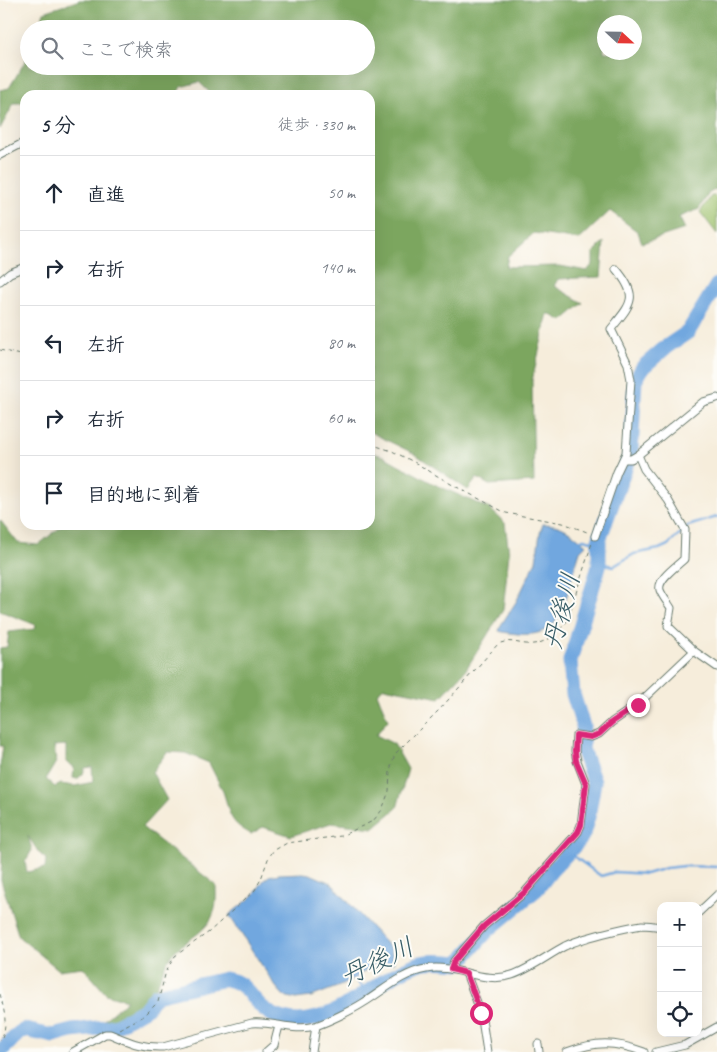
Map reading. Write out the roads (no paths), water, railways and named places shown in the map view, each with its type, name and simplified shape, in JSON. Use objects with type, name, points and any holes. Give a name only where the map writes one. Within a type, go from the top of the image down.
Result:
[{"type":"street","points":[[0,155],[20,145]]},
{"type":"street","points":[[0,281],[10,273],[20,269]]},
{"type":"street","points":[[616,269],[626,281],[630,296],[629,307],[611,330],[628,364],[631,380],[626,453],[644,468],[668,500],[684,528],[684,559],[660,584],[660,590],[671,608],[668,626],[694,651],[717,667]]},
{"type":"street","points":[[595,536],[617,472],[630,458],[703,402],[717,398]]},
{"type":"street","points":[[452,965],[484,926],[525,892],[578,832],[581,825],[586,784],[576,761],[576,735],[591,737],[599,734],[612,722],[638,705],[694,651]]},
{"type":"street","points":[[702,909],[717,895]]},
{"type":"street","points":[[73,1052],[105,1034],[110,1034],[139,1046],[163,1047],[252,1023],[262,1022],[294,1028],[316,1026],[361,1004],[400,978],[417,970],[452,965],[466,973],[495,977],[511,976],[568,945],[644,925],[657,927]]},
{"type":"street","points":[[466,973],[481,1013],[487,1052]]},
{"type":"street","points":[[266,1052],[274,1044],[279,1026]]},
{"type":"street","points":[[312,1052],[316,1026]]},
{"type":"street","points":[[656,1052],[684,1045],[717,1027]]},
{"type":"street","points":[[567,1052],[586,1045],[602,1043],[616,1043],[644,1052]]},
{"type":"water","points":[[543,524],[562,527],[586,545],[580,551],[561,611],[552,625],[539,633],[518,634],[499,631],[536,561]]},
{"type":"water","points":[[303,873],[331,883],[391,949],[394,963],[379,963],[342,985],[311,997],[296,999],[284,996],[276,987],[229,915],[253,896],[269,876]]},
{"type":"waterway","name":"丹後川","points":[[0,1052],[19,1033],[25,1030],[53,1036],[72,1031],[115,1026],[145,1009],[156,995],[225,979],[240,984],[259,1005],[276,1017],[298,1021],[315,1019],[346,1006],[405,969],[426,962],[459,963],[488,930],[537,889],[579,841],[588,817],[594,782],[582,749],[583,726],[573,694],[570,661],[599,566],[599,540],[631,452],[635,381],[643,367],[666,347],[688,332],[717,285]]},
{"type":"waterway","points":[[599,563],[614,566],[634,554],[659,549],[668,545],[688,526],[717,517]]},
{"type":"waterway","points":[[579,541],[584,539],[599,543]]},
{"type":"waterway","points":[[568,852],[601,876],[615,872],[646,874],[666,868],[684,866],[717,867]]},
{"type":"waterway","points":[[354,977],[366,993]]}]
